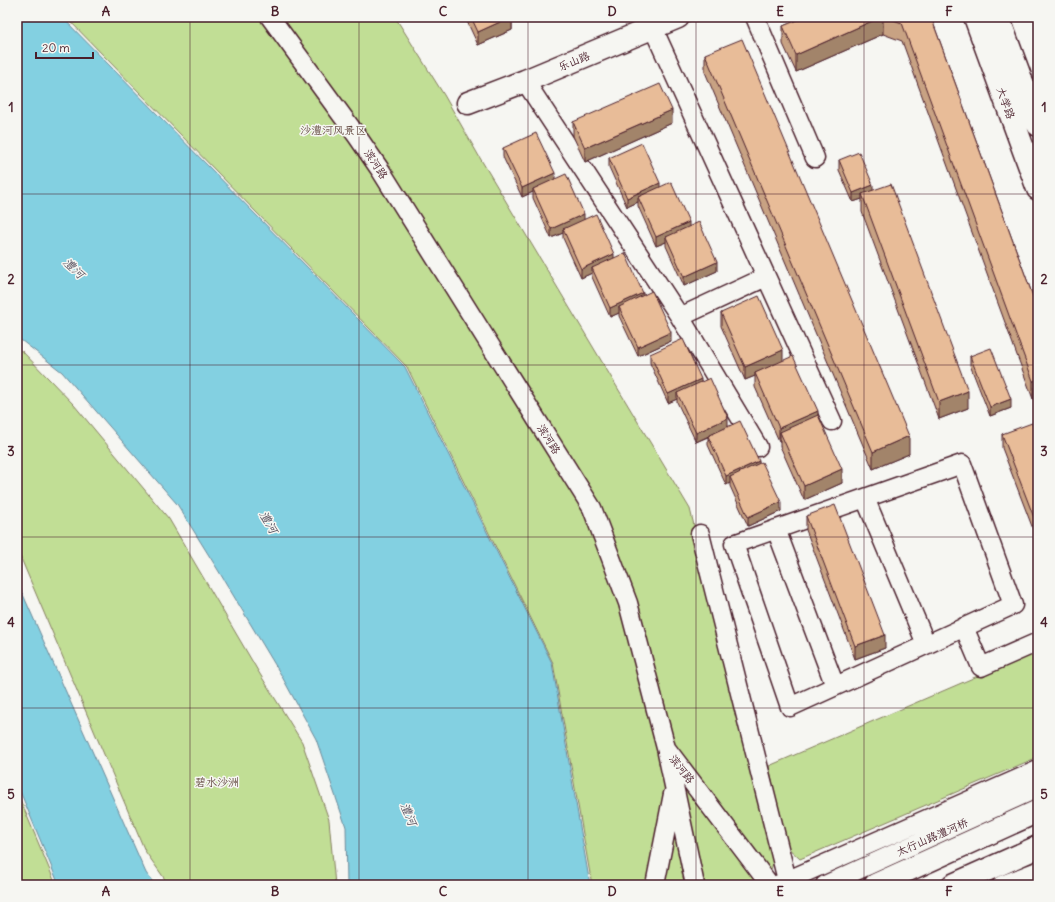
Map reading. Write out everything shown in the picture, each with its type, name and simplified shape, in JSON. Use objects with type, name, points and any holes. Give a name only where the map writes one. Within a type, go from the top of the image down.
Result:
[{"type":"street","name":"滨河路","points":[[270,17],[381,171],[592,508],[628,603],[666,748],[778,883]]},
{"type":"street","name":"乐山路","points":[[468,103],[525,81],[678,17]]},
{"type":"street","points":[[755,17],[815,158]]},
{"type":"street","name":"大学路","points":[[975,17],[1038,189]]},
{"type":"street","name":"大学路","points":[[998,17],[1038,125]]},
{"type":"street","points":[[653,28],[832,422]]},
{"type":"street","points":[[525,81],[680,317],[758,447]]},
{"type":"street","points":[[680,317],[766,277]]},
{"type":"street","points":[[962,464],[1013,605],[790,707],[734,544],[865,498],[962,464]]},
{"type":"street","points":[[865,498],[926,644]]},
{"type":"street","points":[[776,529],[835,686]]},
{"type":"street","points":[[700,534],[778,883],[1038,770]]},
{"type":"street","points":[[964,627],[981,667],[1038,642]]},
{"type":"street","points":[[666,748],[695,885]]},
{"type":"street","points":[[655,885],[674,787]]},
{"type":"street","name":"太行山路澧河桥","points":[[825,885],[1038,788]]},
{"type":"street","name":"太行山路澧河桥","points":[[875,885],[1038,810]]},
{"type":"street","points":[[953,885],[1038,847]]},
{"type":"street","points":[[1002,885],[1038,871]]},
{"type":"street","points":[[1033,885],[1038,883]]},
{"type":"green space","name":"沙澧河风景区","points":[[66,17],[395,17],[444,95],[480,158],[690,509],[775,857],[766,885],[592,885],[553,663],[407,367]]},
{"type":"green space","name":"碧水沙洲","points":[[17,350],[22,351],[74,405],[169,519],[258,671],[302,742],[329,820],[335,885],[169,885],[145,851],[17,549]]},
{"type":"green space","points":[[1038,650],[1038,757],[800,859],[786,846],[769,766]]},
{"type":"green space","points":[[17,792],[56,885],[17,885]]},
{"type":"water","name":"澧河","points":[[17,17],[62,17],[405,367],[552,663],[590,885],[347,885],[346,827],[316,739],[280,673],[218,570],[177,504],[62,372],[17,337]]},
{"type":"water","points":[[17,581],[146,873],[155,885],[59,885],[17,784]]},
{"type":"building","points":[[471,17],[511,17],[478,32]]},
{"type":"building","points":[[805,17],[881,17],[796,55],[783,26]]},
{"type":"building","points":[[885,17],[931,17],[1038,310],[1038,380],[1033,381],[902,23]]},
{"type":"building","points":[[742,39],[909,436],[873,452],[705,54]]},
{"type":"building","points":[[660,84],[672,110],[585,148],[573,122]]},
{"type":"building","points":[[536,133],[555,173],[522,188],[503,148]]},
{"type":"building","points":[[642,143],[660,183],[627,198],[609,158]]},
{"type":"building","points":[[859,152],[873,185],[853,193],[839,160]]},
{"type":"building","points":[[566,174],[584,214],[551,229],[533,189]]},
{"type":"building","points":[[671,182],[689,222],[656,237],[638,197]]},
{"type":"building","points":[[891,184],[968,391],[939,402],[862,194]]},
{"type":"building","points":[[596,214],[614,254],[581,269],[563,229]]},
{"type":"building","points":[[699,222],[717,262],[684,277],[666,237]]},
{"type":"building","points":[[625,253],[643,293],[610,308],[592,268]]},
{"type":"building","points":[[652,291],[671,332],[638,347],[619,307]]},
{"type":"building","points":[[759,296],[783,350],[745,367],[721,313]]},
{"type":"building","points":[[683,339],[701,379],[668,394],[650,354]]},
{"type":"building","points":[[991,348],[1011,399],[990,407],[970,356]]},
{"type":"building","points":[[793,356],[818,411],[779,428],[755,373]]},
{"type":"building","points":[[710,378],[728,418],[696,433],[677,393]]},
{"type":"building","points":[[818,415],[842,469],[804,486],[780,432]]},
{"type":"building","points":[[740,421],[759,461],[726,476],[708,436]]},
{"type":"building","points":[[1032,423],[1038,439],[1038,528],[1002,434]]},
{"type":"building","points":[[762,462],[781,502],[748,517],[730,477]]},
{"type":"building","points":[[835,505],[885,635],[855,646],[806,516]]}]
